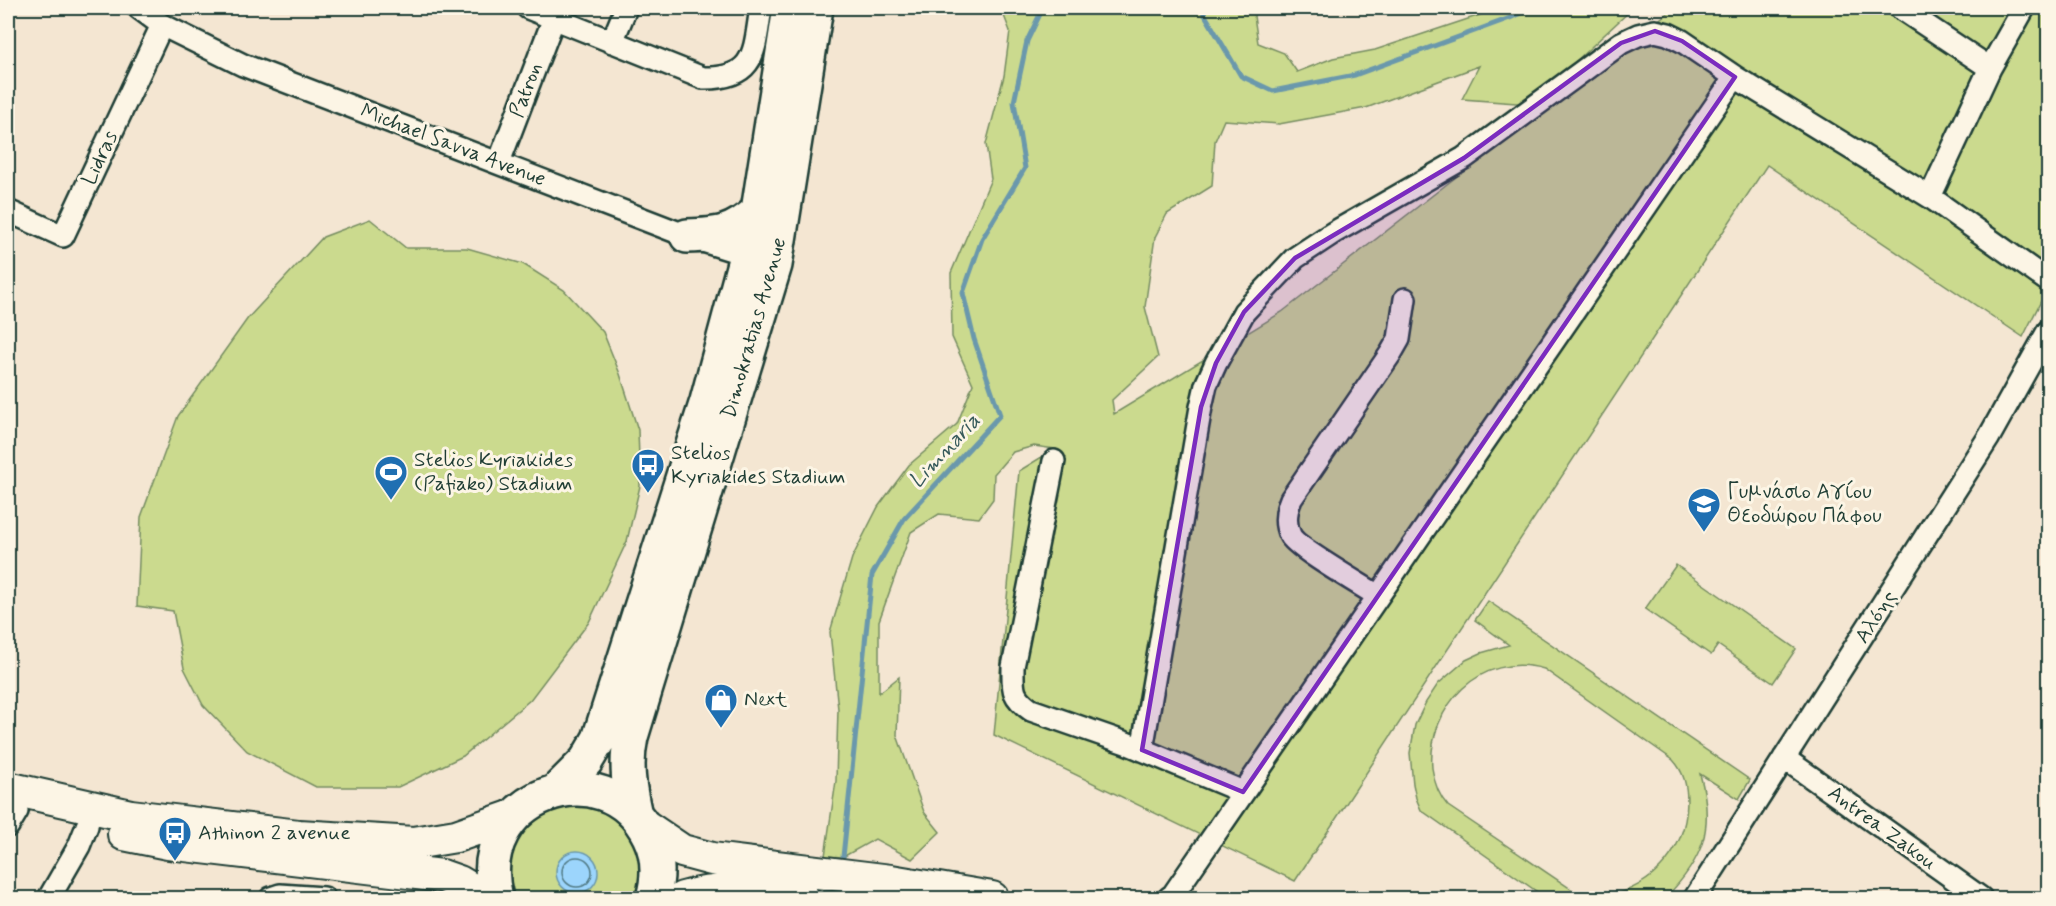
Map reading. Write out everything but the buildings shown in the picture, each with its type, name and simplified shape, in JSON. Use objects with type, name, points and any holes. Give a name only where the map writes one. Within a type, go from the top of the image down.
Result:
[{"type":"highway","name":"Dimokratias Avenue","points":[[556,791],[586,761],[599,739],[706,401],[760,260],[758,211],[790,8]]},
{"type":"highway","name":"Dimokratias Avenue","points":[[653,898],[657,880],[657,863],[651,839],[639,820],[628,779],[628,750],[760,260],[816,8]]},
{"type":"highway","points":[[687,236],[717,235],[731,231],[758,211]]},
{"type":"highway","points":[[496,898],[492,886],[492,860],[499,836],[513,816],[529,803],[556,791],[573,789],[598,793],[620,803],[639,820]]},
{"type":"main road","points":[[10,808],[131,816],[299,836],[403,842],[442,840],[513,816]]},
{"type":"main road","points":[[10,808],[168,843],[442,876],[459,882],[486,898]]},
{"type":"main road","points":[[639,820],[682,851],[712,859],[891,881],[992,898]]},
{"type":"main road","points":[[683,898],[701,893],[730,890],[802,898]]},
{"type":"street","name":"Michael Savva Avenue","points":[[138,8],[162,25],[243,65],[687,236],[760,260]]},
{"type":"street","points":[[528,8],[703,78],[730,75],[743,68],[753,57],[761,8]]},
{"type":"street","points":[[612,42],[626,8]]},
{"type":"street","points":[[1900,8],[1990,68]]},
{"type":"street","points":[[1930,197],[1990,68],[2024,8]]},
{"type":"street","name":"Patron","points":[[499,162],[554,18]]},
{"type":"street","name":"Lidras","points":[[8,211],[63,236],[162,25]]},
{"type":"street","points":[[1142,750],[1206,385],[1244,312],[1295,258],[1333,233],[1464,159],[1621,43],[1638,35],[1655,31],[1682,41],[1735,77],[1930,197],[2049,281]]},
{"type":"street","points":[[1172,897],[1735,77]]},
{"type":"street","points":[[1378,596],[1294,542],[1287,525],[1286,512],[1291,499],[1399,339],[1405,299]]},
{"type":"street","name":"Αλόης","points":[[1695,898],[1892,592],[2048,336]]},
{"type":"street","points":[[1054,461],[1013,667],[1015,695],[1031,710],[1142,750],[1243,792]]},
{"type":"street","name":"Antrea Zakou","points":[[1784,758],[1958,892],[1981,898]]},
{"type":"street","points":[[49,898],[71,862],[87,826]]},
{"type":"street","points":[[276,897],[324,898]]},
{"type":"highlighted area","points":[[1655,31],[1682,41],[1735,77],[1243,792],[1142,750],[1201,407],[1216,363],[1244,312],[1295,258],[1464,158],[1621,43]]},
{"type":"green space","points":[[1001,8],[1257,8],[1254,16],[1258,43],[1284,53],[1297,72],[1333,58],[1375,50],[1496,8],[1633,8],[1530,104],[1462,99],[1479,66],[1366,108],[1279,124],[1224,120],[1215,141],[1212,186],[1167,214],[1155,237],[1145,307],[1158,357],[1112,400],[1114,414],[1282,312],[1674,8],[2048,8],[2048,287],[2023,337],[1767,165],[1295,881],[994,735],[1019,471],[1055,449],[1034,446],[1013,452],[994,474],[993,499],[979,518],[939,514],[911,532],[879,621],[879,693],[899,677],[897,735],[924,812],[940,832],[912,859],[875,839],[843,857],[825,856],[836,781],[838,709],[830,632],[852,558],[878,507],[909,465],[957,424],[973,384],[952,337],[951,273],[991,179],[986,144],[1004,76],[1010,31]]},
{"type":"green space","name":"Stelios Kyriakides (Pafiako) Stadium","points":[[370,219],[406,248],[467,248],[523,264],[564,290],[603,332],[620,374],[638,430],[640,486],[627,541],[589,622],[530,700],[463,756],[398,787],[316,787],[247,751],[203,705],[184,668],[173,611],[137,606],[141,517],[178,416],[248,318],[323,237]]},
{"type":"green space","points":[[1676,565],[1796,649],[1773,683],[1718,645],[1711,655],[1645,609]]},
{"type":"green space","points":[[1488,601],[1750,780],[1739,799],[1700,774],[1706,811],[1703,842],[1689,870],[1665,898],[1595,898],[1614,895],[1647,879],[1671,854],[1680,839],[1685,821],[1687,802],[1680,769],[1673,760],[1544,669],[1521,665],[1499,668],[1480,676],[1462,688],[1449,705],[1439,724],[1433,745],[1432,768],[1436,784],[1448,806],[1580,895],[1589,898],[1546,898],[1421,810],[1413,784],[1410,753],[1415,725],[1426,702],[1438,684],[1466,660],[1509,645],[1475,620]]},
{"type":"green space","points":[[565,802],[614,812],[644,852],[640,898],[512,898],[506,873],[522,826]]},
{"type":"water","points":[[577,851],[585,852],[592,857],[597,864],[597,880],[592,887],[585,892],[577,893],[569,892],[562,887],[557,880],[556,872],[557,864],[562,857],[569,852]]},
{"type":"waterway","name":"Limnaria","points":[[843,857],[872,575],[904,519],[1000,415],[974,339],[963,293],[982,239],[1025,168],[1014,102],[1027,41],[1043,8]]},
{"type":"waterway","points":[[1196,8],[1202,10],[1241,76],[1273,91],[1355,75],[1510,18],[1531,8]]},
{"type":"place","name":"Stelios Kyriakides Stadium","points":[[648,494]]},
{"type":"place","name":"Stelios Kyriakides (Pafiako) Stadium","points":[[391,501]]},
{"type":"place","name":"Γυμνάσιο Αγίου Θεοδώρου Πάφου","points":[[1704,533]]},
{"type":"place","name":"Next","points":[[721,729]]},
{"type":"place","name":"Athinon 2 avenue","points":[[175,862]]}]
